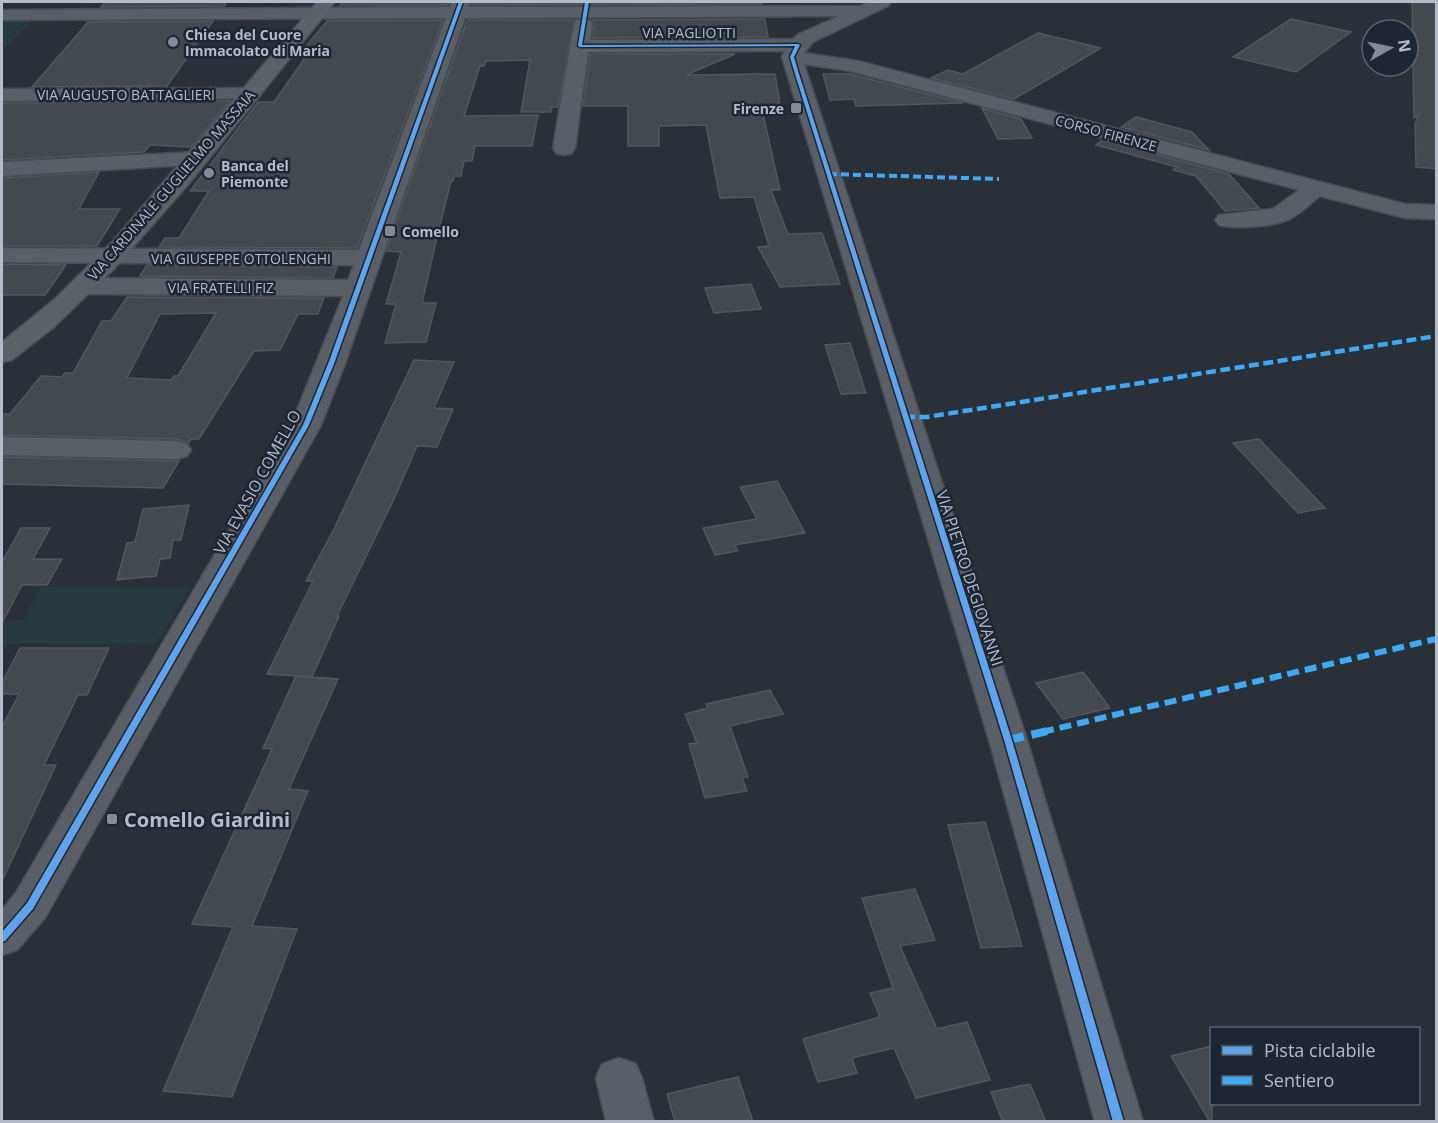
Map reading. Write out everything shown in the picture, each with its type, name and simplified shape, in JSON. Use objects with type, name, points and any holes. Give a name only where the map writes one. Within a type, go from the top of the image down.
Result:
[{"type":"main road","name":"VIA CARDINALE GUGLIELMO MASSAIA","points":[[2,354],[61,308],[112,258],[321,8]]},
{"type":"street","points":[[795,51],[825,28],[882,2]]},
{"type":"street","points":[[2,15],[459,7],[584,21],[863,10]]},
{"type":"street","name":"VIA EVASIO COMELLO","points":[[2,938],[30,906],[306,425],[459,7]]},
{"type":"street","points":[[564,148],[584,21]]},
{"type":"street","name":"VIA PAGLIOTTI","points":[[584,21],[795,51]]},
{"type":"street","name":"CORSO FIRENZE","points":[[795,51],[1431,218]]},
{"type":"street","name":"VIA PIETRO DEGIOVANNI","points":[[795,51],[1008,740],[1119,1122]]},
{"type":"street","name":"VIA AUGUSTO BATTAGLIERI","points":[[2,95],[251,94]]},
{"type":"street","points":[[2,169],[197,159]]},
{"type":"street","points":[[1227,220],[1262,218],[1281,214],[1316,188]]},
{"type":"street","name":"VIA GIUSEPPE OTTOLENGHI","points":[[2,255],[112,258],[369,258]]},
{"type":"street","name":"VIA FRATELLI FIZ","points":[[84,286],[358,288]]},
{"type":"street","points":[[2,446],[176,450]]},
{"type":"street","points":[[619,1078],[630,1122]]},
{"type":"green space","points":[[2,20],[33,20],[2,51]]},
{"type":"green space","points":[[41,587],[190,588],[156,644],[9,643],[2,655],[2,621],[23,621]]},
{"type":"building","points":[[106,2],[227,2],[224,6],[101,7]]},
{"type":"building","points":[[343,2],[450,2],[448,5],[340,5]]},
{"type":"building","points":[[472,2],[762,2],[762,4],[471,5]]},
{"type":"building","points":[[1412,2],[1437,2],[1437,169],[1416,167],[1415,124],[1419,114],[1414,118],[1413,78],[1420,78],[1420,18],[1412,18]]},
{"type":"building","points":[[765,19],[768,37],[593,38],[592,20]]},
{"type":"building","points":[[1291,19],[1351,32],[1296,72],[1233,57]]},
{"type":"building","points":[[443,20],[357,248],[159,247],[165,238],[179,238],[209,191],[190,191],[258,102],[274,102],[305,58],[297,57],[327,21]]},
{"type":"building","points":[[467,20],[574,20],[558,107],[552,107],[551,112],[521,112],[530,60],[486,61],[484,66],[480,66],[464,116],[538,115],[532,146],[475,146],[472,161],[464,161],[461,176],[454,176],[451,181],[437,237],[422,303],[436,303],[426,342],[385,343],[396,304],[386,304],[401,252],[386,251]]},
{"type":"building","points":[[213,21],[167,86],[32,87],[88,22]]},
{"type":"building","points":[[1038,33],[1101,48],[1014,99],[931,78],[948,70],[963,74]]},
{"type":"building","points":[[590,54],[735,54],[686,75],[775,74],[780,104],[761,105],[780,190],[771,190],[788,234],[822,233],[840,284],[780,287],[758,247],[769,246],[754,197],[720,198],[706,125],[659,126],[659,146],[628,146],[628,106],[583,106]]},
{"type":"building","points":[[823,74],[850,74],[963,103],[856,106],[854,99],[830,100]]},
{"type":"building","points":[[230,101],[191,147],[150,145],[144,152],[2,160],[2,103]]},
{"type":"building","points":[[982,108],[1021,119],[1032,138],[998,139]]},
{"type":"building","points":[[1136,117],[1192,132],[1209,150],[1121,127]]},
{"type":"building","points":[[1102,140],[1229,174],[1259,208],[1225,211],[1196,176],[1173,170],[1177,167],[1096,145]]},
{"type":"building","points":[[99,172],[79,209],[120,209],[97,246],[2,246],[2,178]]},
{"type":"building","points":[[2,264],[66,265],[45,295],[2,295]]},
{"type":"building","points":[[147,265],[337,267],[333,278],[140,276]]},
{"type":"building","points":[[751,284],[761,309],[714,313],[705,288]]},
{"type":"building","points":[[127,297],[324,298],[318,314],[298,314],[280,350],[254,351],[199,439],[191,439],[189,443],[176,439],[2,435],[2,414],[10,414],[41,376],[62,377],[65,373],[73,373],[102,321],[111,321]],"holes":[[[216,313],[178,376],[174,376],[171,380],[127,378],[160,314]]]},
{"type":"building","points":[[850,343],[866,393],[841,394],[825,345]]},
{"type":"building","points":[[414,360],[454,362],[434,408],[453,409],[437,447],[417,446],[337,616],[339,616],[312,677],[267,674],[313,581],[306,581],[333,531]]},
{"type":"building","points":[[1259,439],[1325,508],[1298,513],[1233,443]]},
{"type":"building","points":[[2,457],[179,461],[163,488],[2,484]]},
{"type":"building","points":[[777,481],[805,533],[735,545],[738,551],[715,555],[703,528],[757,519],[740,487]]},
{"type":"building","points":[[189,505],[181,540],[173,540],[170,558],[160,559],[156,576],[117,580],[127,543],[135,542],[143,509]]},
{"type":"building","points":[[21,528],[50,528],[33,559],[62,559],[47,585],[22,585],[2,623],[2,562]]},
{"type":"building","points":[[20,648],[109,648],[87,695],[78,695],[44,765],[56,765],[2,881],[2,727],[19,694],[2,694],[2,683]]},
{"type":"building","points":[[1083,672],[1110,708],[1063,719],[1036,683]]},
{"type":"building","points":[[296,676],[338,679],[289,789],[308,791],[252,926],[297,929],[232,1097],[163,1091],[233,927],[192,924],[272,749],[263,748]]},
{"type":"building","points":[[770,690],[783,714],[730,726],[748,777],[742,778],[747,791],[705,798],[689,744],[697,743],[685,714],[708,708],[706,704]]},
{"type":"building","points":[[985,822],[1022,946],[981,948],[948,825]]},
{"type":"building","points":[[915,889],[935,940],[900,946],[937,1029],[967,1022],[990,1080],[916,1098],[894,1048],[852,1058],[857,1073],[818,1082],[803,1039],[880,1017],[870,993],[893,988],[862,898]]},
{"type":"building","points":[[1210,1046],[1212,1122],[1210,1122],[1171,1056]]},
{"type":"building","points":[[738,1077],[753,1122],[675,1122],[667,1094]]},
{"type":"building","points":[[1030,1084],[1046,1122],[1003,1122],[991,1092]]},
{"type":"marked path","points":[[829,174],[999,179]]},
{"type":"marked path","points":[[905,417],[927,417],[1436,336]]},
{"type":"marked path","points":[[1008,740],[1436,639]]},
{"type":"cycle path","points":[[2,938],[30,906],[306,425],[331,364],[461,2]]},
{"type":"cycle path","points":[[587,2],[580,46],[798,45],[792,57],[797,74],[1008,740],[1119,1122]]},
{"type":"place","name":"Chiesa del Cuore Immacolato di Maria","points":[[173,42]]},
{"type":"place","name":"Firenze","points":[[796,108]]},
{"type":"place","name":"Banca del Piemonte","points":[[209,173]]},
{"type":"place","name":"Comello","points":[[390,231]]},
{"type":"place","name":"Comello Giardini","points":[[112,819]]}]
